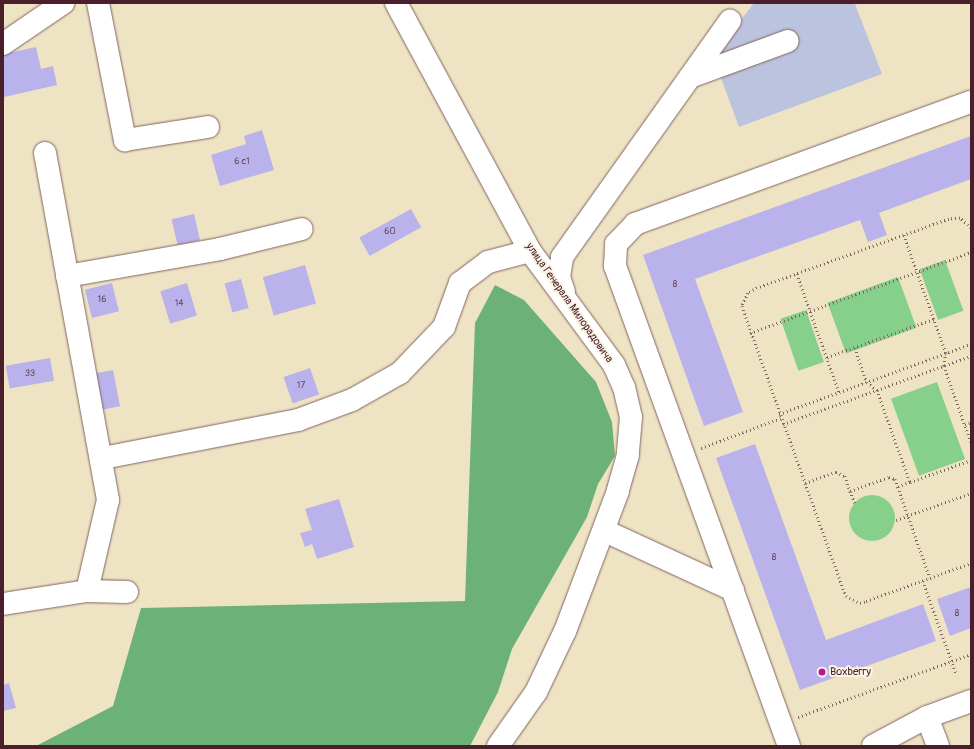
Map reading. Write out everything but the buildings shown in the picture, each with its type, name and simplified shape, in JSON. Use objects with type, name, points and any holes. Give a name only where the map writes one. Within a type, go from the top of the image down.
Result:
[{"type":"street","points":[[3,44],[63,3]]},
{"type":"street","points":[[98,3],[125,140],[208,127]]},
{"type":"street","name":"улица Генерала Милорадовича","points":[[396,3],[530,251],[614,365],[624,387],[631,417],[628,455],[605,530],[536,692],[498,746]]},
{"type":"street","points":[[566,299],[559,277],[562,257],[730,21]]},
{"type":"street","points":[[690,77],[788,41]]},
{"type":"street","points":[[789,746],[616,266],[614,255],[622,234],[635,224],[971,102]]},
{"type":"street","points":[[45,152],[66,276],[103,458],[108,500],[87,591]]},
{"type":"street","points":[[66,276],[220,249],[302,228]]},
{"type":"street","points":[[103,458],[298,420],[352,400],[400,373],[444,327],[460,283],[488,262],[530,251]]},
{"type":"street","points":[[605,530],[733,590]]},
{"type":"street","points":[[3,604],[87,591],[127,592]]},
{"type":"street","points":[[873,746],[927,717],[971,701]]},
{"type":"street","points":[[927,717],[938,746]]},
{"type":"path","points":[[971,228],[966,221],[955,217],[748,293],[742,306],[750,333],[844,592],[851,600],[866,602],[971,563]]},
{"type":"path","points":[[904,235],[946,353],[944,366],[971,442]]},
{"type":"path","points":[[750,333],[971,252]]},
{"type":"path","points":[[797,274],[839,392]]},
{"type":"path","points":[[827,358],[934,319]]},
{"type":"path","points":[[779,414],[971,344]]},
{"type":"path","points":[[855,348],[867,382],[877,390],[910,482]]},
{"type":"path","points":[[783,424],[971,356]]},
{"type":"path","points":[[684,454],[781,418]]},
{"type":"path","points":[[965,425],[971,422]]},
{"type":"path","points":[[898,487],[971,460]]},
{"type":"path","points":[[804,483],[836,472],[845,476],[855,503]]},
{"type":"path","points":[[850,491],[889,477],[895,479],[930,578]]},
{"type":"path","points":[[896,520],[971,493]]},
{"type":"path","points":[[923,581],[956,673]]},
{"type":"path","points":[[781,723],[971,654]]},
{"type":"shaded area","points":[[754,3],[855,4],[882,74],[739,127],[713,56]]},
{"type":"green space","points":[[945,260],[963,311],[938,320],[920,269]]},
{"type":"green space","points":[[898,277],[916,328],[846,353],[828,303]]},
{"type":"green space","points":[[495,285],[524,300],[596,382],[612,422],[615,456],[598,484],[587,517],[512,649],[498,692],[470,746],[36,746],[113,706],[141,608],[465,601],[475,323]]},
{"type":"green space","points":[[806,310],[824,362],[798,371],[780,319]]},
{"type":"green space","points":[[937,382],[965,459],[919,476],[891,399]]},
{"type":"green space","points":[[877,495],[881,496],[891,505],[894,509],[894,527],[885,537],[877,541],[867,541],[859,537],[850,527],[849,513],[853,505],[863,496]]},
{"type":"place","name":"Boxberry","points":[[822,672]]}]
